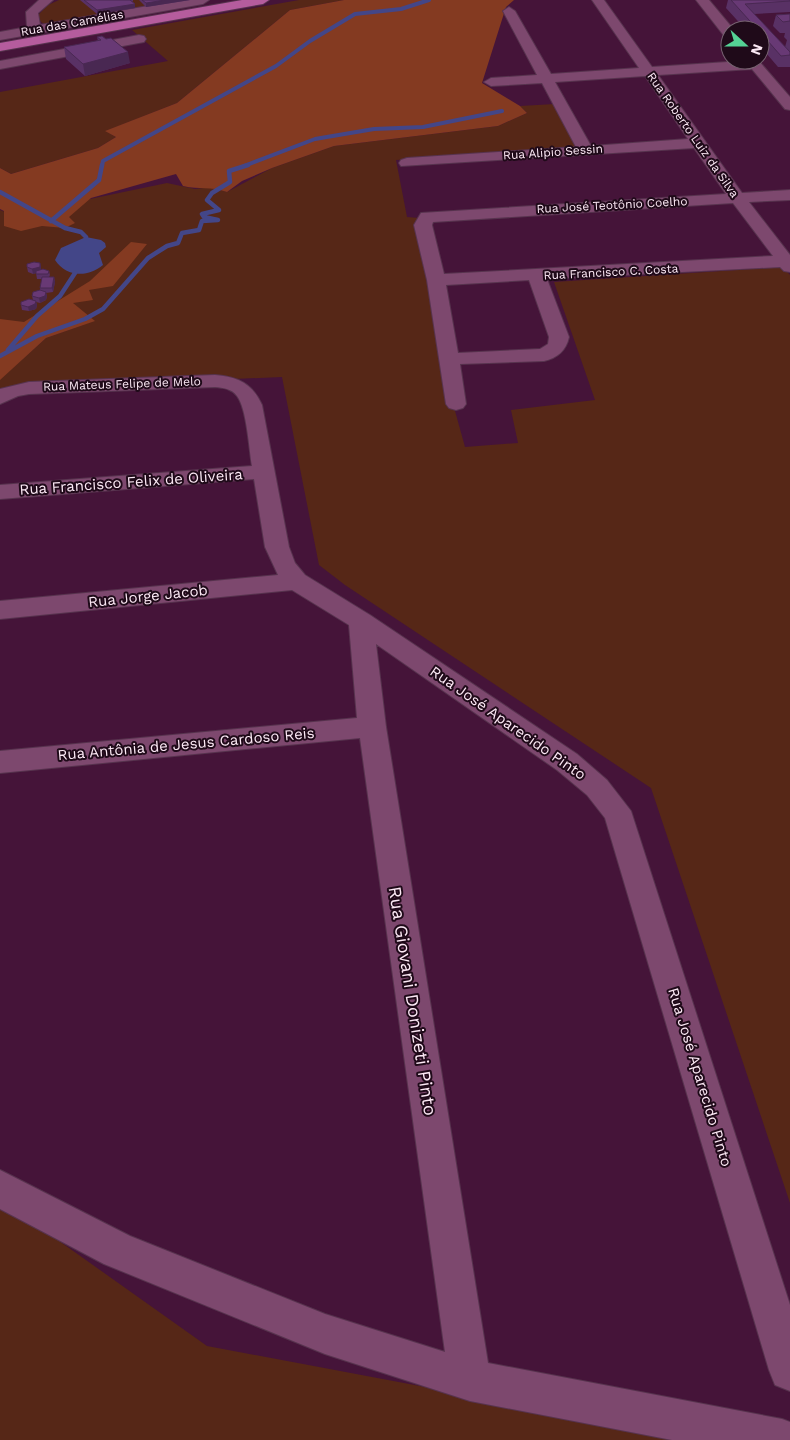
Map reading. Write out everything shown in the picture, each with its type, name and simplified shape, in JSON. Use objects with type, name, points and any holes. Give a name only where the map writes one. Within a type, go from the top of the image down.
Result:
[{"type":"main road","points":[[0,47],[263,0]]},
{"type":"street","points":[[34,30],[32,12],[46,0]]},
{"type":"street","name":"Rua das Camélias","points":[[0,36],[203,0]]},
{"type":"street","name":"Rua Roberto Luiz da Silva","points":[[598,0],[650,72],[698,144],[788,264]]},
{"type":"street","points":[[702,0],[720,22]]},
{"type":"street","points":[[508,11],[585,149]]},
{"type":"street","points":[[0,65],[139,40]]},
{"type":"street","points":[[491,82],[720,66]]},
{"type":"street","points":[[759,70],[790,106]]},
{"type":"street","name":"Rua Alipio Sessin","points":[[407,163],[585,149],[698,144]]},
{"type":"street","name":"Rua José Teotônio Coelho","points":[[436,280],[423,225],[427,217],[433,215],[790,195]]},
{"type":"street","name":"Rua Francisco C. Costa","points":[[436,280],[788,264]]},
{"type":"street","points":[[448,360],[544,354],[559,344],[560,337],[537,276]]},
{"type":"street","points":[[436,280],[456,404]]},
{"type":"street","name":"Rua Mateus Felipe de Melo","points":[[0,398],[12,391],[29,388],[215,381]]},
{"type":"street","name":"Rua José Aparecido Pinto","points":[[215,381],[237,385],[246,391],[252,405],[262,472],[278,547],[284,565],[296,581],[361,621],[574,767],[610,800],[621,819],[790,1370]]},
{"type":"street","name":"Rua Francisco Felix de Oliveira","points":[[0,492],[262,472]]},
{"type":"street","name":"Rua Jorge Jacob","points":[[0,610],[296,581]]},
{"type":"street","name":"Rua Giovani Donizeti Pinto","points":[[361,621],[372,727],[470,1380]]},
{"type":"street","name":"Rua Antônia de Jesus Cardoso Reis","points":[[0,762],[372,727]]},
{"type":"street","points":[[0,1189],[118,1250],[208,1288],[326,1334],[470,1380],[782,1440]]},
{"type":"shaded area","points":[[59,0],[196,0],[46,25],[41,22],[37,16],[48,5]]},
{"type":"shaded area","points":[[299,0],[344,0],[290,10],[177,103],[106,131],[116,137],[98,148],[11,174],[0,168],[0,92],[168,61],[132,30]]},
{"type":"shaded area","points":[[344,0],[514,0],[506,7],[482,83],[520,106],[527,113],[498,126],[334,146],[272,168],[242,181],[227,192],[183,186],[176,174],[91,198],[69,217],[75,223],[65,228],[42,226],[21,231],[4,226],[4,211],[0,209],[0,168],[11,174],[98,148],[116,137],[105,131],[177,103],[290,10]]},
{"type":"shaded area","points":[[555,104],[579,143],[574,149],[396,160],[407,217],[419,218],[442,364],[465,447],[518,443],[511,410],[595,400],[554,282],[783,267],[790,275],[790,1203],[651,788],[345,585],[319,565],[282,377],[0,389],[0,379],[46,338],[94,321],[0,353],[0,210],[13,215],[167,183],[195,189],[211,187],[227,192],[272,168],[334,146],[498,126],[527,113],[520,106]]},
{"type":"shaded area","points":[[86,237],[101,240],[105,243],[106,247],[99,253],[103,265],[84,274],[65,270],[55,260],[61,248]]},
{"type":"shaded area","points":[[131,242],[147,244],[113,286],[89,290],[93,300],[73,303],[95,321],[46,338],[0,380],[0,319],[24,322],[90,281]]},
{"type":"shaded area","points":[[0,1199],[207,1346],[706,1440],[0,1440]]},
{"type":"building","points":[[84,0],[130,0],[135,4],[97,10]]},
{"type":"building","points":[[142,0],[165,0],[146,3]]},
{"type":"building","points":[[731,0],[790,0],[745,4],[760,20],[749,20]]},
{"type":"building","points":[[790,14],[790,21],[783,22],[776,15]]},
{"type":"building","points":[[770,31],[790,52],[790,55],[781,56],[770,43]]},
{"type":"building","points":[[102,36],[106,39],[111,38],[128,52],[83,64],[64,47],[101,40],[97,37]]},
{"type":"building","points":[[40,263],[40,267],[32,269],[27,267],[27,264]]},
{"type":"building","points":[[43,269],[49,271],[48,274],[36,274],[36,271]]},
{"type":"building","points":[[42,277],[54,277],[52,288],[40,288]]},
{"type":"building","points":[[40,290],[46,292],[45,296],[39,298],[32,296],[33,292]]},
{"type":"building","points":[[29,299],[36,301],[35,304],[28,307],[21,305],[21,302]]},
{"type":"waterway","points":[[102,166],[103,161],[276,66],[310,41],[355,14],[401,9],[429,0]]},
{"type":"waterway","points":[[244,166],[315,139],[374,129],[423,127],[502,111]]},
{"type":"waterway","points":[[52,221],[99,180],[102,165]]},
{"type":"waterway","points":[[0,356],[37,336],[85,319],[103,309],[148,258],[167,246],[178,243],[182,233],[199,230],[202,221],[218,220],[204,217],[202,214],[219,210],[207,200],[212,193],[230,182],[229,171],[248,165]]},
{"type":"waterway","points":[[0,192],[52,221]]},
{"type":"waterway","points":[[52,221],[65,228],[81,232],[86,237]]},
{"type":"waterway","points":[[8,350],[37,316],[60,296],[75,273]]}]
